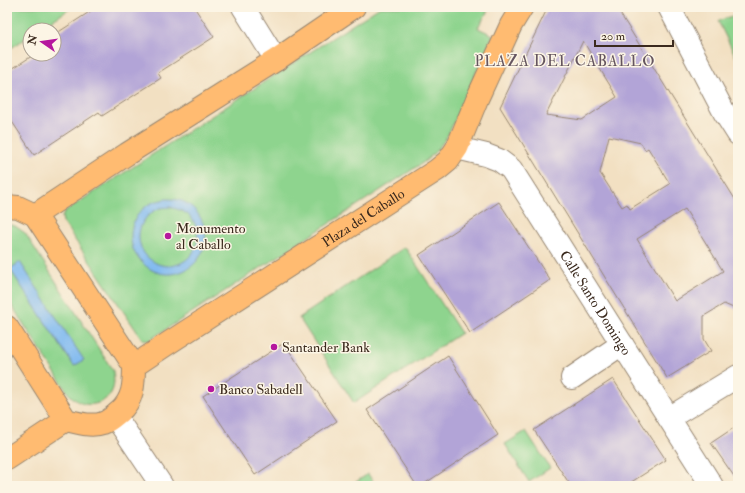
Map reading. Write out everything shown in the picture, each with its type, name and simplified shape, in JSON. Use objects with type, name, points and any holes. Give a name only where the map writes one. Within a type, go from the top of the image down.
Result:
[{"type":"main road","points":[[35,215],[127,154],[276,60],[354,7]]},
{"type":"main road","name":"Plaza del Caballo","points":[[134,366],[437,170],[448,161],[457,148],[477,99],[511,25],[522,7]]},
{"type":"main road","points":[[7,206],[18,206],[35,215],[134,366],[132,393],[124,407],[115,416],[103,423],[79,424],[66,420],[7,327]]},
{"type":"main road","points":[[7,459],[66,420]]},
{"type":"street","points":[[243,7],[276,60]]},
{"type":"street","points":[[669,7],[731,110],[738,134]]},
{"type":"street","name":"Calle Santo Domingo","points":[[457,148],[500,160],[512,169],[712,486]]},
{"type":"street","points":[[572,378],[622,344]]},
{"type":"street","points":[[669,418],[738,376]]},
{"type":"street","points":[[115,416],[162,486]]},
{"type":"green space","points":[[7,7],[71,7],[50,22],[22,22],[22,41],[7,51]]},
{"type":"green space","name":"Plaza del Caballo","points":[[380,7],[490,7],[478,28],[493,35],[444,141],[424,162],[148,341],[142,339],[63,222],[62,217],[65,211]]},
{"type":"green space","points":[[738,14],[738,61],[718,21]]},
{"type":"green space","points":[[7,224],[15,226],[25,233],[113,371],[113,388],[108,397],[96,404],[86,404],[77,401],[70,395],[7,298]],"holes":[[[19,263],[83,360],[74,366],[10,269]]]},
{"type":"green space","points":[[405,247],[461,333],[354,403],[299,318]]},
{"type":"green space","points":[[526,431],[550,468],[529,482],[505,444]]},
{"type":"green space","points":[[368,474],[376,486],[350,486]]},
{"type":"water","points":[[166,199],[182,201],[194,209],[201,218],[205,239],[204,249],[199,258],[183,271],[172,274],[158,273],[143,264],[136,254],[131,241],[132,226],[139,213],[149,204]],"holes":[[[170,207],[183,212],[191,218],[196,226],[198,242],[195,250],[182,263],[164,266],[158,264],[144,253],[140,244],[139,233],[142,224],[149,215],[161,208]]]},
{"type":"water","points":[[20,262],[84,360],[74,366],[10,269]]},
{"type":"building","points":[[97,7],[194,7],[214,37],[158,73],[161,78],[102,116],[99,112],[34,155],[7,114],[7,72],[23,62],[62,62],[62,30]]},
{"type":"building","points":[[548,7],[616,7],[738,204],[738,310],[724,304],[704,316],[704,339],[711,351],[667,378],[500,107]],"holes":[[[583,41],[617,97],[582,120],[546,115]],[[609,136],[641,143],[645,150],[648,148],[670,184],[630,209],[627,204],[622,207],[600,173]],[[685,209],[723,271],[675,301],[637,239]]]},
{"type":"building","points":[[499,202],[550,280],[470,333],[419,255]]},
{"type":"building","points":[[284,343],[337,421],[255,475],[203,396]]},
{"type":"building","points":[[448,356],[498,435],[421,486],[417,486],[367,410]]},
{"type":"building","points":[[613,379],[666,460],[625,486],[571,486],[534,430]]},
{"type":"building","points":[[738,425],[738,482],[711,443]]},
{"type":"place","name":"Monumento al Caballo","points":[[168,236]]},
{"type":"place","name":"Santander Bank","points":[[274,347]]},
{"type":"place","name":"Banco Sabadell","points":[[211,389]]},
{"type":"district","name":"PLAZA DEL CABALLO","points":[[565,61]]}]
